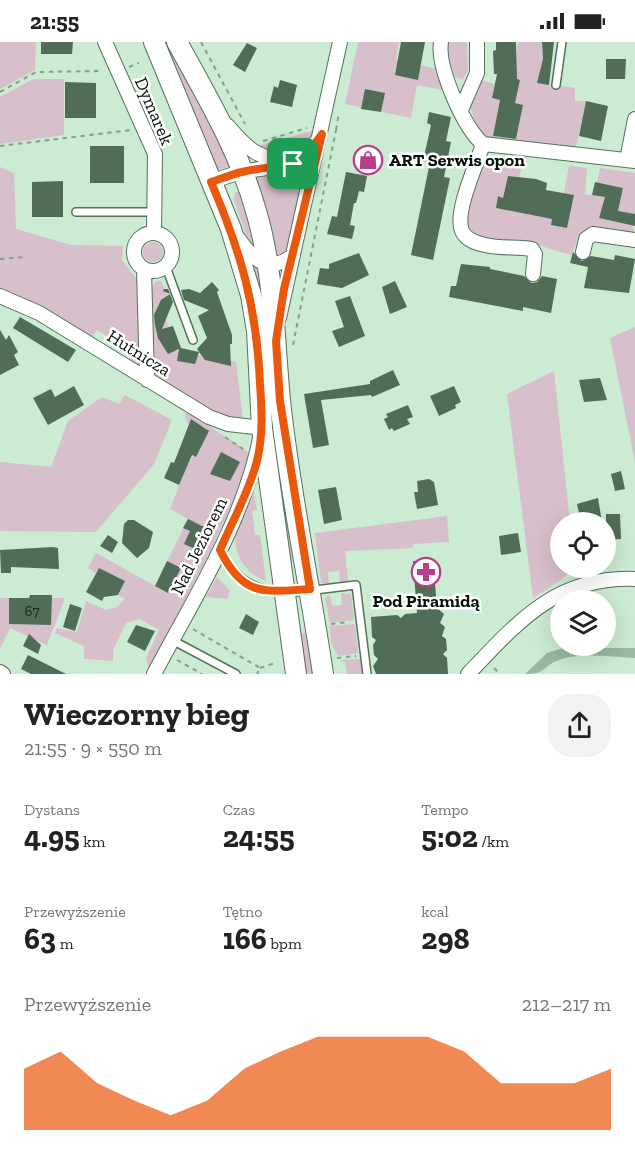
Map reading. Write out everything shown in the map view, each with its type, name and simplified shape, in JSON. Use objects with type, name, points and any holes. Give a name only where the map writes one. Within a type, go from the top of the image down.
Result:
[{"type":"street","name":"Dymarek","points":[[105,42],[155,154],[154,232]]},
{"type":"street","points":[[154,42],[231,229],[251,295],[257,331],[262,428],[279,591],[296,674]]},
{"type":"street","points":[[177,42],[244,171],[257,213],[284,344]]},
{"type":"street","points":[[330,669],[310,589],[280,401],[291,257],[322,134],[340,42]]},
{"type":"street","points":[[441,42],[444,70],[473,135],[483,144],[631,160],[635,119]]},
{"type":"street","points":[[461,110],[477,73],[477,42]]},
{"type":"street","points":[[212,107],[247,149],[265,159],[293,164]]},
{"type":"street","points":[[211,182],[244,171],[293,164],[309,152],[322,134]]},
{"type":"street","points":[[483,144],[465,198],[460,223],[462,231],[469,240],[483,245],[532,249],[535,254],[533,274]]},
{"type":"street","points":[[231,229],[251,257],[267,265],[281,265],[291,257]]},
{"type":"street","points":[[154,232],[168,239],[172,253],[166,267],[152,271],[144,269],[135,258],[136,243],[147,233],[154,232]]},
{"type":"street","points":[[583,252],[586,239],[593,234],[635,240]]},
{"type":"street","points":[[144,269],[147,380]]},
{"type":"street","name":"Hutnicza","points":[[0,296],[39,313],[209,417],[228,424],[262,428]]},
{"type":"street","name":"Nad Jeziorem","points":[[154,674],[220,550],[254,471],[262,428]]},
{"type":"street","points":[[468,674],[525,616],[541,604],[567,590],[593,582],[635,579]]},
{"type":"lane","points":[[556,85],[562,42]]},
{"type":"lane","points":[[76,212],[155,212]]},
{"type":"lane","points":[[166,267],[193,340]]},
{"type":"lane","points":[[220,550],[239,579],[262,591],[356,585],[367,674]]},
{"type":"lane","points":[[172,640],[236,674]]},
{"type":"path","points":[[201,42],[250,133]]},
{"type":"path","points":[[0,92],[36,72],[118,71],[139,63]]},
{"type":"path","points":[[0,146],[143,128]]},
{"type":"path","points":[[284,344],[336,130]]},
{"type":"path","points":[[0,259],[26,257]]},
{"type":"path","points":[[222,434],[245,451]]},
{"type":"path","points":[[325,625],[361,621]]},
{"type":"path","points":[[188,627],[260,668]]},
{"type":"path","points":[[330,669],[335,659],[365,656]]},
{"type":"path","points":[[171,657],[202,674]]},
{"type":"path","points":[[257,674],[260,668],[275,663]]},
{"type":"shaded area","points":[[0,42],[36,42],[35,70],[0,89]]},
{"type":"shaded area","points":[[161,42],[168,42],[233,166],[216,170]]},
{"type":"shaded area","points":[[358,42],[399,42],[396,60],[438,69],[448,91],[417,85],[411,118],[345,104]]},
{"type":"shaded area","points":[[446,42],[467,42],[468,70],[463,79],[452,74],[450,70]]},
{"type":"shaded area","points":[[518,42],[542,42],[543,59],[538,83],[575,88],[575,101],[586,101],[575,151],[486,137],[476,126],[471,99],[481,80],[495,84],[492,98],[500,100],[493,136],[516,140],[523,105],[515,103],[520,80],[515,79]]},
{"type":"shaded area","points":[[33,79],[64,79],[64,135],[0,144],[0,97]]},
{"type":"shaded area","points":[[315,130],[305,144],[289,154],[274,154],[254,147]]},
{"type":"shaded area","points":[[490,157],[523,161],[519,178],[508,176],[503,198],[498,197],[496,208],[553,214],[551,225],[567,228],[574,195],[564,193],[569,166],[587,168],[585,194],[609,198],[607,208],[602,208],[599,218],[616,222],[623,188],[597,182],[600,168],[635,173],[635,214],[630,213],[635,236],[579,234],[572,255],[527,242],[494,241],[477,236],[468,230],[467,211],[484,162]]},
{"type":"shaded area","points":[[0,167],[14,173],[16,229],[71,245],[123,246],[122,260],[141,285],[142,365],[129,362],[133,352],[97,330],[92,337],[53,314],[0,290]]},
{"type":"shaded area","points":[[307,167],[286,255],[277,261],[254,176],[283,174]]},
{"type":"shaded area","points":[[235,192],[241,192],[259,256],[250,245],[234,200]]},
{"type":"shaded area","points":[[149,242],[157,242],[163,248],[163,256],[157,262],[149,262],[143,256],[143,248]]},
{"type":"shaded area","points":[[253,265],[261,268],[293,562],[289,560],[271,433]]},
{"type":"shaded area","points":[[157,281],[161,281],[168,295],[164,312],[176,351],[236,362],[243,420],[217,415],[156,380],[151,363],[149,290]]},
{"type":"shaded area","points":[[635,327],[635,462],[610,338]]},
{"type":"shaded area","points":[[554,371],[569,512],[550,512],[550,578],[563,578],[533,598],[507,394]]},
{"type":"shaded area","points":[[125,395],[172,420],[154,464],[96,532],[0,531],[0,462],[51,467],[68,421],[102,397],[119,404]]},
{"type":"shaded area","points":[[186,411],[247,451],[250,465],[207,558],[149,670],[146,658],[159,630],[140,619],[126,623],[113,650],[113,661],[84,659],[84,646],[55,633],[57,628],[77,632],[86,601],[106,610],[117,607],[125,599],[118,595],[125,581],[99,568],[95,573],[88,568],[96,553],[155,586],[188,519],[170,509],[186,468],[209,431],[191,419],[188,425],[185,417]]},
{"type":"shaded area","points":[[252,485],[257,510],[252,511],[255,535],[260,535],[266,581],[246,568],[236,546],[237,525]]},
{"type":"shaded area","points":[[447,516],[449,542],[413,544],[413,548],[345,551],[348,581],[340,582],[339,571],[328,572],[329,583],[321,583],[315,533]]},
{"type":"shaded area","points":[[217,577],[230,591],[227,599],[206,597]]},
{"type":"shaded area","points":[[341,593],[351,594],[354,620],[330,623],[325,598],[330,595],[332,606],[342,605]]},
{"type":"shaded area","points":[[0,598],[65,598],[47,645],[10,628],[0,649]]},
{"type":"shaded area","points":[[355,624],[358,653],[338,656],[331,643],[330,626]]},
{"type":"shaded area","points":[[313,632],[318,674],[302,674],[294,634]]},
{"type":"shaded area","points":[[616,648],[635,648],[635,658],[596,656],[616,656]]},
{"type":"shaded area","points":[[550,652],[550,656],[577,656],[554,662],[537,673],[525,674]]},
{"type":"shaded area","points":[[360,659],[362,674],[347,674],[345,662],[339,660]]},
{"type":"building","points":[[41,42],[73,42],[72,54],[41,54]]},
{"type":"building","points":[[401,42],[425,42],[418,80],[395,75]]},
{"type":"building","points":[[496,42],[516,42],[517,79],[520,80],[515,103],[523,105],[516,139],[493,136],[500,100],[492,98],[497,74],[494,74],[493,51],[496,50]]},
{"type":"building","points":[[542,42],[554,42],[549,85],[537,83],[543,59]]},
{"type":"building","points":[[247,43],[257,48],[245,72],[233,65]]},
{"type":"building","points":[[606,59],[626,59],[625,79],[606,79]]},
{"type":"building","points":[[280,80],[297,85],[292,107],[270,102],[274,86],[278,88]]},
{"type":"building","points":[[65,82],[96,83],[96,118],[65,118]]},
{"type":"building","points":[[365,89],[385,93],[381,112],[361,109]]},
{"type":"building","points":[[586,101],[608,106],[601,141],[579,136]]},
{"type":"building","points":[[429,112],[451,117],[446,141],[451,142],[444,177],[450,178],[433,260],[411,255],[430,162],[423,161],[431,125],[427,123]]},
{"type":"building","points":[[90,146],[124,146],[124,183],[90,183]]},
{"type":"building","points":[[346,172],[367,176],[364,192],[359,191],[356,203],[354,203],[350,225],[355,226],[352,239],[327,234],[332,216],[337,217]]},
{"type":"building","points":[[508,176],[536,179],[547,183],[546,190],[574,195],[567,228],[551,225],[552,219],[496,208],[498,196],[503,198]]},
{"type":"building","points":[[63,181],[63,217],[32,217],[32,182]]},
{"type":"building","points":[[595,182],[623,188],[618,211],[635,214],[635,226],[599,218],[605,197],[592,195]]},
{"type":"building","points":[[573,252],[582,261],[591,256],[614,260],[615,255],[635,259],[629,293],[584,288],[588,267],[570,263]]},
{"type":"building","points":[[359,253],[369,275],[342,288],[317,284],[320,268],[329,269],[329,264]]},
{"type":"building","points":[[461,264],[490,267],[490,269],[524,276],[532,283],[537,282],[542,276],[557,279],[551,313],[523,307],[523,311],[449,297],[451,286],[456,286]]},
{"type":"building","points":[[395,281],[407,307],[390,314],[382,287]]},
{"type":"building","points":[[212,282],[219,290],[217,292],[232,335],[231,366],[205,360],[197,349],[207,338],[198,316],[209,310],[184,300],[181,290],[189,289],[200,293]]},
{"type":"building","points":[[170,294],[173,302],[162,329],[173,326],[181,348],[199,352],[195,364],[177,361],[179,349],[168,354],[158,338],[154,315],[161,300]]},
{"type":"building","points":[[350,296],[365,336],[339,347],[332,331],[344,327],[335,301]]},
{"type":"building","points":[[20,317],[76,350],[68,362],[13,328]]},
{"type":"building","points":[[0,330],[6,340],[9,335],[18,352],[14,355],[19,365],[0,375]]},
{"type":"building","points":[[393,370],[400,385],[372,397],[371,395],[321,400],[329,445],[313,448],[304,394],[370,384],[370,381]]},
{"type":"building","points":[[600,378],[607,400],[584,402],[579,380]]},
{"type":"building","points":[[74,386],[84,405],[48,425],[33,398],[51,389],[55,397]]},
{"type":"building","points":[[454,386],[461,402],[455,405],[456,408],[439,416],[430,396]]},
{"type":"building","points":[[408,405],[413,417],[407,419],[410,424],[394,431],[392,428],[389,430],[384,419],[388,417],[386,414]]},
{"type":"building","points":[[191,419],[209,431],[196,457],[192,455],[179,485],[164,478],[171,462],[174,463]]},
{"type":"building","points":[[221,452],[240,462],[230,481],[210,474]]},
{"type":"building","points":[[621,471],[625,489],[615,491],[611,474]]},
{"type":"building","points":[[429,479],[434,482],[438,505],[417,509],[414,492],[418,492],[417,481]]},
{"type":"building","points":[[336,487],[342,520],[324,524],[318,490]]},
{"type":"building","points":[[598,498],[600,512],[579,512],[577,504]]},
{"type":"building","points":[[616,514],[620,514],[621,539],[616,539]]},
{"type":"building","points":[[188,519],[208,529],[197,550],[184,544],[190,531],[183,528]]},
{"type":"building","points":[[128,520],[134,520],[153,532],[149,548],[137,558],[122,543],[124,524]]},
{"type":"building","points":[[518,533],[521,552],[501,555],[499,536]]},
{"type":"building","points":[[108,535],[118,542],[112,553],[100,546]]},
{"type":"building","points":[[58,548],[59,569],[11,567],[11,573],[1,573],[0,550]]},
{"type":"building","points":[[433,560],[437,608],[444,614],[440,623],[445,627],[442,636],[446,639],[447,650],[443,654],[447,658],[448,674],[376,674],[373,666],[378,659],[374,655],[373,645],[376,640],[372,637],[371,617],[397,615],[401,618],[405,614],[417,613],[413,561]]},
{"type":"building","points":[[167,561],[181,568],[168,593],[155,586]]},
{"type":"building","points":[[99,568],[125,581],[118,595],[104,597],[102,601],[86,592]]},
{"type":"building","points":[[30,595],[52,595],[51,625],[9,624],[9,598],[29,598]]},
{"type":"building","points":[[70,604],[82,608],[75,631],[63,627]]},
{"type":"building","points":[[246,614],[259,622],[253,635],[239,628]]},
{"type":"building","points":[[136,625],[155,631],[145,651],[127,642]]},
{"type":"building","points":[[29,634],[41,645],[38,654],[23,646]]},
{"type":"building","points":[[28,655],[66,674],[31,674],[21,669]]},
{"type":"place","name":"ART Serwis opon","points":[[368,160]]},
{"type":"place","name":"Pod Piramidą","points":[[426,572]]},
{"type":"route","points":[[322,134],[284,289],[276,341],[280,401],[310,589],[272,592],[262,591],[239,579],[220,550],[254,471],[262,428],[257,331],[251,295],[231,229],[211,182],[244,171],[272,169],[293,164],[309,152],[322,134]]}]
